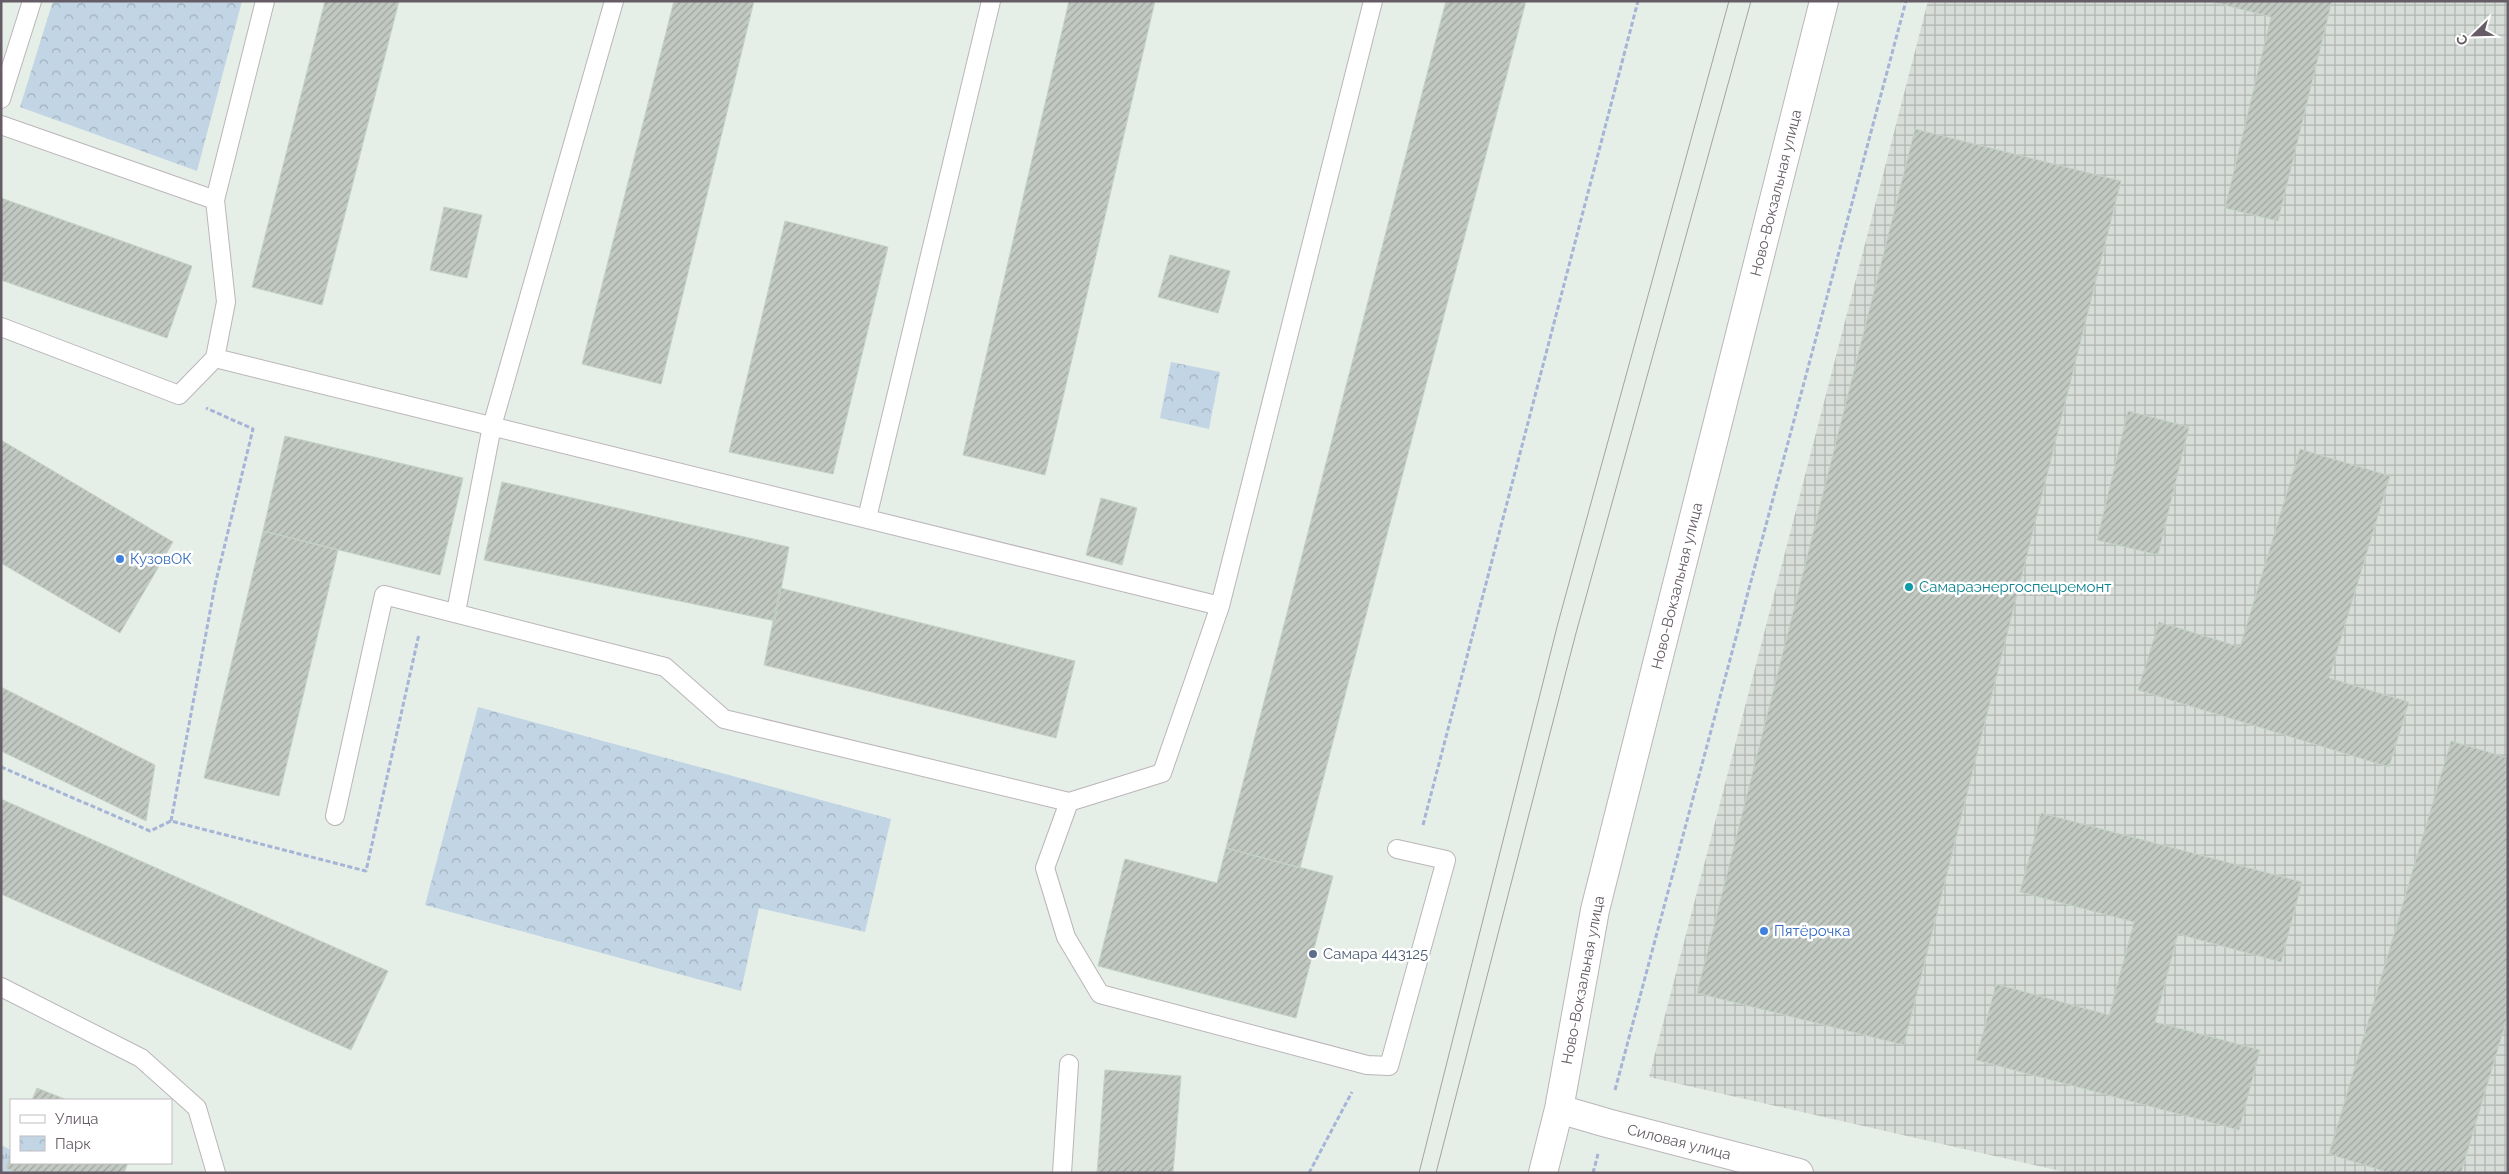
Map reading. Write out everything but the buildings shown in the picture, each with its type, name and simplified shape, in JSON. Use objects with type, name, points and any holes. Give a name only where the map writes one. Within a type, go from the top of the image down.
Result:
[{"type":"street","name":"Ново-Вокзальная улица","points":[[1543,1173],[1560,1109],[1595,910],[1824,1]]},
{"type":"street","name":"Силовая улица","points":[[1560,1109],[1799,1173]]},
{"type":"lane","points":[[1,99],[32,1]]},
{"type":"lane","points":[[1,327],[179,395],[216,358],[226,302],[215,200],[265,1]]},
{"type":"lane","points":[[456,612],[492,426],[614,1]]},
{"type":"lane","points":[[867,518],[991,1]]},
{"type":"lane","points":[[335,816],[384,595],[456,612],[665,668],[724,719],[1069,802],[1162,773],[1220,606],[1373,1]]},
{"type":"lane","points":[[1,125],[215,200]]},
{"type":"lane","points":[[216,358],[1220,606]]},
{"type":"lane","points":[[1069,802],[1045,868],[1066,936],[1100,994],[1367,1065],[1389,1066],[1446,860],[1397,849]]},
{"type":"lane","points":[[1,987],[141,1058],[197,1108],[216,1173]]},
{"type":"lane","points":[[1062,1173],[1069,1064]]},
{"type":"path","points":[[1416,854],[1470,636],[1638,1]]},
{"type":"path","points":[[1593,1173],[1906,1]]},
{"type":"path","points":[[172,821],[215,585],[252,429],[179,395]]},
{"type":"path","points":[[1,767],[150,831],[172,821],[366,871],[425,604]]},
{"type":"path","points":[[1309,1173],[1367,1065]]},
{"type":"shaded area","points":[[1928,1],[2508,1],[2508,1173],[2069,1173],[1649,1077]]},
{"type":"green space","points":[[53,1],[242,1],[197,171],[20,107]]},
{"type":"green space","points":[[1171,362],[1220,372],[1209,429],[1160,418]]},
{"type":"green space","points":[[478,707],[891,819],[865,932],[759,908],[741,991],[425,905]]},
{"type":"green space","points":[[1,1145],[10,1150],[10,1164],[38,1164],[56,1173],[1,1173]]},
{"type":"tram line","points":[[1419,1173],[1558,623],[1729,1]]},
{"type":"tram line","points":[[1436,1173],[1576,633],[1751,1]]},
{"type":"place","name":"КузовОК","points":[[120,559]]},
{"type":"place","name":"Самараэнергоспецремонт","points":[[1909,587]]},
{"type":"place","name":"Пятёрочка","points":[[1764,931]]},
{"type":"place","name":"Самара 443125","points":[[1313,954]]}]
